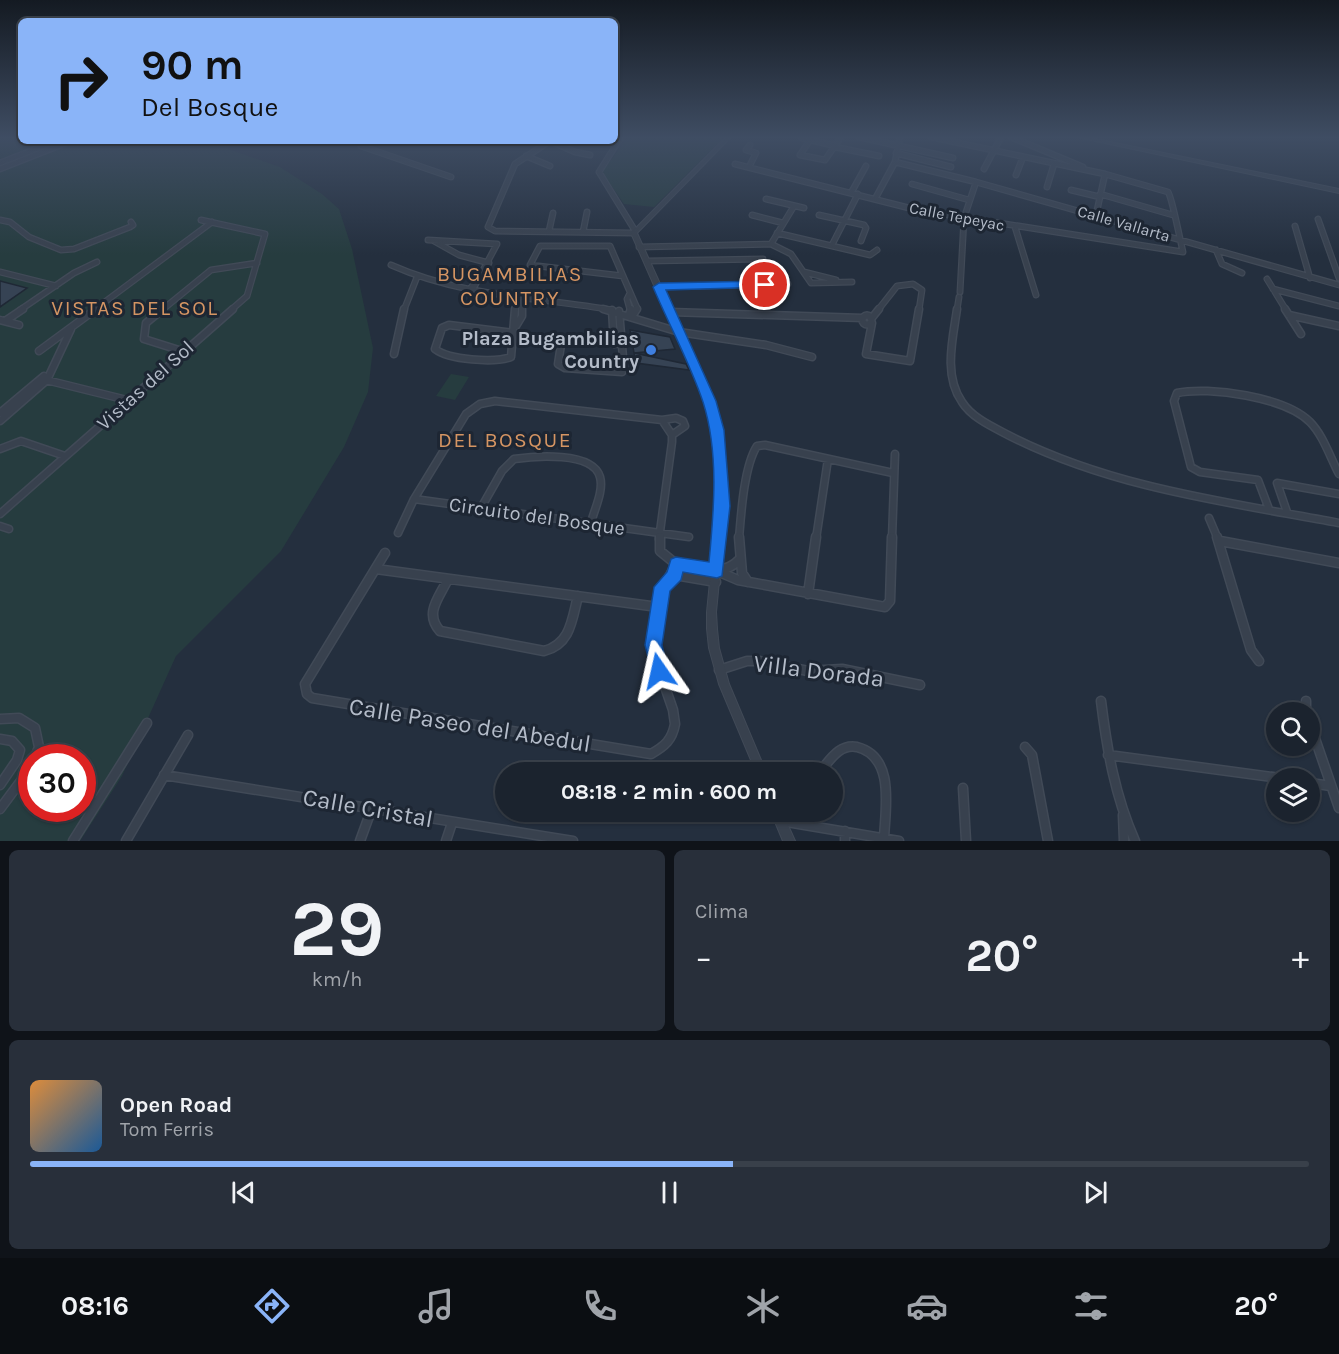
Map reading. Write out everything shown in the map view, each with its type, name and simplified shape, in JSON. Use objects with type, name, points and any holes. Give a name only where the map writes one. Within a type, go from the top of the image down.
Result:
[{"type":"street","points":[[509,176],[487,226],[495,231],[634,231],[689,176]]},
{"type":"street","points":[[602,176],[634,231],[639,247],[709,401],[717,430],[722,506],[712,627],[719,670],[757,762]]},
{"type":"street","name":"Calle Tepeyac","points":[[785,176],[917,210],[1015,227],[1183,252],[1179,239]]},
{"type":"street","points":[[851,193],[860,176]]},
{"type":"street","points":[[875,199],[887,176]]},
{"type":"street","name":"Calle Vallarta","points":[[953,176],[1339,285]]},
{"type":"street","points":[[1047,187],[1050,176]]},
{"type":"street","points":[[1096,215],[1104,176]]},
{"type":"street","points":[[1113,176],[1168,192],[1173,198],[1173,214],[1179,239]]},
{"type":"street","points":[[1268,176],[1339,191]]},
{"type":"street","points":[[976,182],[964,218],[960,294],[951,369],[957,395],[967,409],[1044,455],[1107,476],[1339,523]]},
{"type":"street","points":[[912,184],[969,200]]},
{"type":"street","points":[[1071,190],[1173,214]]},
{"type":"street","points":[[833,243],[858,194]]},
{"type":"street","points":[[766,198],[804,208]]},
{"type":"street","points":[[771,244],[794,206]]},
{"type":"street","points":[[583,232],[587,212]]},
{"type":"street","points":[[549,231],[553,213]]},
{"type":"street","points":[[752,216],[783,223]]},
{"type":"street","points":[[819,216],[866,225],[861,241]]},
{"type":"street","points":[[1318,219],[1339,278]]},
{"type":"street","points":[[0,220],[10,222],[29,237],[61,250],[80,247],[130,227],[133,225],[131,222]]},
{"type":"street","name":"Vistas del Sol","points":[[0,514],[247,296],[265,234],[201,220]]},
{"type":"street","points":[[39,351],[212,222]]},
{"type":"street","points":[[1295,226],[1310,278]]},
{"type":"street","points":[[1015,227],[1036,295]]},
{"type":"street","points":[[777,233],[870,255],[875,254],[877,250]]},
{"type":"street","points":[[470,291],[489,263],[497,247],[496,243],[431,241],[459,255],[489,263]]},
{"type":"street","points":[[639,247],[771,244],[790,254],[813,283],[852,282]]},
{"type":"street","points":[[623,276],[530,265],[537,248],[542,245],[609,246],[612,248],[637,308],[631,314]]},
{"type":"street","points":[[1216,250],[1224,265],[1242,273]]},
{"type":"street","points":[[647,261],[763,259]]},
{"type":"street","points":[[3,321],[74,273],[97,262]]},
{"type":"street","points":[[183,351],[144,339],[146,322],[214,268],[256,263]]},
{"type":"street","points":[[391,265],[417,277],[470,291],[619,311],[679,332],[766,345],[812,357]]},
{"type":"street","points":[[0,272],[56,286]]},
{"type":"street","points":[[804,272],[843,282]]},
{"type":"street","points":[[394,354],[406,300],[417,277]]},
{"type":"street","points":[[1267,279],[1301,334]]},
{"type":"street","points":[[659,287],[788,284]]},
{"type":"street","points":[[913,284],[922,290],[910,361],[866,354],[872,321],[897,286],[913,284]]},
{"type":"street","points":[[1273,289],[1339,306]]},
{"type":"street","points":[[515,330],[448,325],[442,328],[435,349],[443,355],[507,360],[511,357],[515,330],[522,316],[520,298]]},
{"type":"street","points":[[612,310],[617,344],[624,369],[622,372],[565,368],[558,364],[562,338],[617,344]]},
{"type":"street","points":[[617,344],[619,311]]},
{"type":"street","points":[[671,314],[872,321]]},
{"type":"street","points":[[1289,315],[1339,326]]},
{"type":"street","points":[[3,321],[19,325]]},
{"type":"street","points":[[0,421],[45,379],[72,326]]},
{"type":"street","points":[[45,379],[127,400]]},
{"type":"street","points":[[0,413],[45,379]]},
{"type":"street","points":[[1269,509],[1258,480],[1200,472],[1191,467],[1174,401],[1177,393],[1191,390],[1278,404],[1295,410],[1312,424],[1339,474]]},
{"type":"street","name":"Circuito del Bosque","points":[[398,533],[414,499],[466,414],[480,405],[495,401],[662,420],[676,418],[683,421],[685,426],[672,435]]},
{"type":"street","points":[[662,420],[672,435],[660,551],[676,564],[717,571],[748,582],[875,607],[889,604],[895,454]]},
{"type":"street","points":[[0,449],[21,441],[65,456]]},
{"type":"street","points":[[748,582],[741,574],[739,524],[753,453],[757,446],[765,445],[893,473]]},
{"type":"street","points":[[481,508],[502,471],[514,459],[554,457],[588,462],[597,469],[600,478],[591,523]]},
{"type":"street","points":[[808,594],[828,459]]},
{"type":"street","points":[[1287,512],[1277,483],[1339,494]]},
{"type":"street","name":"Circuito del Bosque","points":[[414,499],[689,537]]},
{"type":"street","points":[[1209,518],[1220,541],[1251,650],[1259,661]]},
{"type":"street","points":[[0,526],[9,530]]},
{"type":"street","points":[[1220,541],[1339,563]]},
{"type":"street","name":"Calle Paseo del Abedul","points":[[385,553],[305,684],[307,694],[312,698],[651,754],[662,750],[671,742],[676,724],[653,653],[662,587],[675,575],[676,564]]},
{"type":"street","points":[[717,571],[731,569],[741,559]]},
{"type":"street","points":[[376,569],[658,607]]},
{"type":"street","points":[[675,575],[716,582]]},
{"type":"street","points":[[448,579],[431,615],[432,622],[441,631],[544,651],[556,647],[567,639],[578,596]]},
{"type":"street","name":"Villa Dorada","points":[[719,670],[747,661],[759,661],[808,671],[842,669],[920,685]]},
{"type":"street","points":[[1101,701],[1108,755],[1123,814],[1135,841]]},
{"type":"street","points":[[0,719],[19,718],[35,728],[38,744]]},
{"type":"street","points":[[73,841],[147,723]]},
{"type":"street","points":[[126,841],[188,735]]},
{"type":"street","points":[[0,739],[8,739],[17,743],[20,750],[17,760],[0,785]]},
{"type":"street","points":[[828,762],[836,751],[845,747],[857,747],[871,752],[881,762],[885,774],[884,838]]},
{"type":"street","points":[[1025,747],[1032,755],[1048,841]]},
{"type":"street","points":[[1320,754],[1339,808]]},
{"type":"street","points":[[1108,755],[1266,776]]},
{"type":"street","name":"Calle Cristal","points":[[164,775],[573,841]]},
{"type":"street","points":[[1320,784],[1331,786]]},
{"type":"street","points":[[0,809],[18,785]]},
{"type":"street","points":[[963,788],[966,841]]},
{"type":"street","points":[[360,841],[372,808]]},
{"type":"street","points":[[1123,814],[1121,824],[1124,841]]},
{"type":"street","points":[[781,822],[789,841]]},
{"type":"street","points":[[799,822],[845,836],[899,841]]},
{"type":"street","points":[[446,841],[452,823]]},
{"type":"green space","points":[[0,176],[294,176],[322,194],[339,209],[352,249],[373,348],[368,392],[344,447],[281,551],[176,656],[122,776],[96,816],[96,744],[18,744],[18,822],[92,822],[80,841],[0,841]]},
{"type":"green space","points":[[605,176],[685,176],[654,207],[624,204]]},
{"type":"green space","points":[[451,374],[469,377],[455,400],[436,396]]},
{"type":"building","points":[[0,281],[27,288],[0,307]]},
{"type":"building","points":[[630,330],[670,337],[675,349],[634,353]]},
{"type":"building","points":[[634,353],[686,364],[689,370],[636,363]]},
{"type":"place","name":"Plaza Bugambilias Country","points":[[651,350]]},
{"type":"district","name":"BUGAMBILIAS COUNTRY","points":[[510,286]]},
{"type":"district","name":"VISTAS DEL SOL","points":[[135,308]]},
{"type":"district","name":"DEL BOSQUE","points":[[505,440]]},
{"type":"route","points":[[659,671],[653,645],[662,587],[675,575],[676,564],[717,571],[722,506],[717,430],[709,401],[659,287],[765,285]]}]
